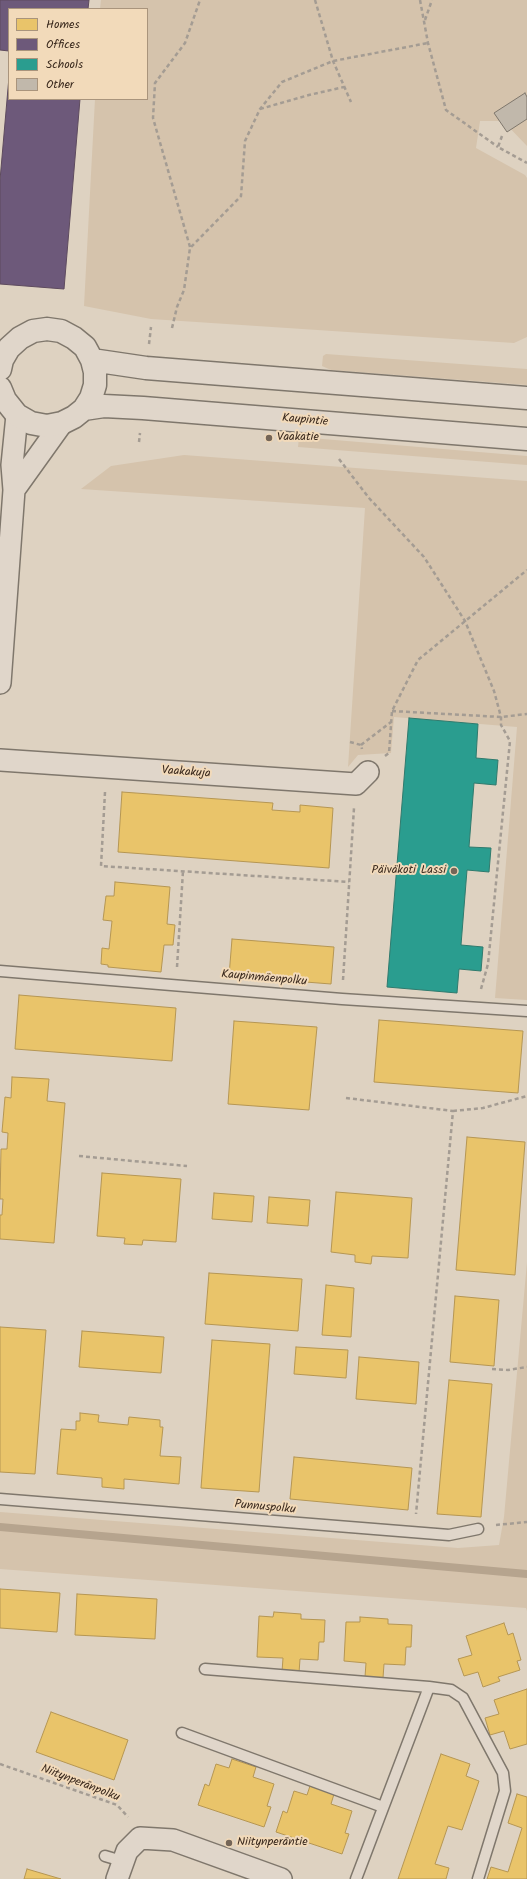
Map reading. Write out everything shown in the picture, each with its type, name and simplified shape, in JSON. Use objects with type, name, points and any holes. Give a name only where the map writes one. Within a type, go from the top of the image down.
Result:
[{"type":"main road","points":[[0,368],[5,348],[33,331],[47,329],[61,331],[74,338],[85,347],[92,360],[95,372],[95,385],[91,398],[84,409],[74,418],[62,423],[47,426],[31,423],[6,401]]},
{"type":"main road","points":[[92,360],[146,368],[527,398]]},
{"type":"main road","name":"Kaupintie","points":[[84,409],[104,406],[143,408],[527,439]]},
{"type":"street","points":[[0,683],[12,465],[6,401]]},
{"type":"street","points":[[10,490],[62,423]]},
{"type":"street","name":"Vaakakuja","points":[[0,760],[107,768],[362,778]]},
{"type":"street","points":[[115,1865],[140,1838],[173,1840],[281,1879]]},
{"type":"lane","name":"Kaupinmäenpolku","points":[[0,971],[342,999],[527,1011]]},
{"type":"lane","name":"Punnuspolku","points":[[0,1500],[415,1533],[449,1535],[478,1529]]},
{"type":"lane","points":[[205,1669],[429,1687],[451,1690],[463,1698],[503,1773],[505,1791],[478,1879]]},
{"type":"lane","points":[[356,1879],[429,1687]]},
{"type":"lane","points":[[182,1734],[383,1807]]},
{"type":"path","points":[[172,328],[177,307],[184,290],[190,248],[153,118],[155,82],[186,43],[200,0]]},
{"type":"path","points":[[315,0],[333,61],[351,102]]},
{"type":"path","points":[[420,0],[428,42],[446,110],[498,147],[527,163]]},
{"type":"path","points":[[425,21],[432,0]]},
{"type":"path","points":[[190,248],[241,196],[245,141],[260,109],[282,82],[333,61],[428,42]]},
{"type":"path","points":[[260,109],[344,87]]},
{"type":"path","points":[[498,147],[502,136]]},
{"type":"path","points":[[339,459],[369,498],[424,557],[464,621],[494,691],[501,717],[501,726],[510,741],[488,964],[477,1007]]},
{"type":"path","points":[[342,999],[349,882],[362,778],[389,753],[392,711],[418,660],[527,570]]},
{"type":"path","points":[[392,711],[501,717],[527,714]]},
{"type":"path","points":[[361,745],[391,722]]},
{"type":"path","points":[[107,768],[101,866],[349,882]]},
{"type":"path","points":[[176,985],[183,871]]},
{"type":"path","points":[[346,1098],[453,1111],[483,1108],[527,1096]]},
{"type":"path","points":[[415,1533],[453,1111]]},
{"type":"path","points":[[79,1156],[187,1166]]},
{"type":"path","points":[[492,1369],[508,1370],[527,1367]]},
{"type":"path","points":[[478,1529],[500,1524],[527,1522]]},
{"type":"path","name":"Niitynperänpolku","points":[[0,1764],[117,1805],[131,1820],[140,1838]]},
{"type":"shaded area","points":[[101,0],[527,0],[527,146],[503,121],[480,121],[476,148],[525,175],[527,178],[527,337],[514,343],[151,319],[84,306],[95,100],[148,100],[148,8],[100,8]]},
{"type":"shaded area","points":[[326,354],[527,369],[527,385],[331,370],[322,366],[323,356]]},
{"type":"shaded area","points":[[299,437],[527,456],[527,465],[298,447]]},
{"type":"shaded area","points":[[184,455],[527,481],[527,1000],[495,998],[517,727],[394,717],[391,753],[358,755],[348,767],[365,508],[81,489],[111,466]]},
{"type":"shaded area","points":[[527,1262],[527,1611],[526,1608],[0,1569],[0,1512],[458,1548],[499,1545],[504,1517]]},
{"type":"building: Homes","points":[[122,792],[273,803],[272,810],[300,812],[300,805],[333,808],[329,868],[118,852]]},
{"type":"building: Homes","points":[[115,882],[170,887],[167,924],[175,925],[173,945],[164,945],[161,972],[108,967],[108,965],[101,964],[102,948],[109,949],[112,921],[103,920],[106,896],[114,896]]},
{"type":"building: Homes","points":[[232,939],[334,947],[331,984],[229,976]]},
{"type":"building: Homes","points":[[19,995],[176,1008],[172,1061],[15,1049]]},
{"type":"building: Homes","points":[[379,1020],[523,1031],[518,1093],[374,1082]]},
{"type":"building: Homes","points":[[234,1021],[317,1027],[309,1110],[228,1104]]},
{"type":"building: Homes","points":[[12,1077],[49,1079],[47,1101],[65,1103],[54,1243],[0,1239],[0,1215],[2,1215],[3,1199],[0,1199],[1,1149],[7,1149],[8,1133],[2,1132],[5,1097],[11,1098]]},
{"type":"building: Homes","points":[[467,1137],[525,1142],[515,1275],[456,1270]]},
{"type":"building: Homes","points":[[102,1173],[181,1179],[176,1242],[143,1240],[142,1245],[124,1244],[125,1238],[97,1236]]},
{"type":"building: Homes","points":[[336,1192],[412,1198],[408,1258],[372,1256],[371,1264],[355,1262],[355,1255],[331,1252]]},
{"type":"building: Homes","points":[[214,1193],[254,1196],[252,1222],[212,1219]]},
{"type":"building: Homes","points":[[269,1197],[310,1200],[308,1226],[267,1223]]},
{"type":"building: Homes","points":[[209,1273],[302,1279],[298,1331],[205,1324]]},
{"type":"building: Homes","points":[[326,1285],[354,1288],[351,1337],[322,1335]]},
{"type":"building: Homes","points":[[455,1296],[499,1300],[494,1366],[450,1362]]},
{"type":"building: Homes","points":[[0,1327],[46,1330],[35,1474],[0,1472]]},
{"type":"building: Homes","points":[[82,1331],[164,1337],[161,1373],[79,1367]]},
{"type":"building: Homes","points":[[212,1340],[270,1344],[259,1492],[201,1488]]},
{"type":"building: Homes","points":[[296,1347],[348,1350],[346,1378],[294,1374]]},
{"type":"building: Homes","points":[[359,1357],[419,1362],[416,1404],[356,1399]]},
{"type":"building: Homes","points":[[449,1380],[492,1384],[481,1517],[437,1514]]},
{"type":"building: Homes","points":[[80,1413],[99,1415],[98,1422],[128,1425],[129,1417],[160,1420],[160,1427],[163,1427],[160,1456],[181,1457],[179,1484],[124,1479],[124,1489],[102,1487],[102,1478],[57,1474],[61,1429],[76,1430],[76,1421],[80,1421]]},
{"type":"building: Homes","points":[[294,1457],[412,1468],[408,1510],[290,1499]]},
{"type":"building: Homes","points":[[0,1589],[60,1593],[57,1632],[0,1628]]},
{"type":"building: Homes","points":[[77,1594],[157,1599],[155,1639],[75,1635]]},
{"type":"building: Homes","points":[[274,1612],[301,1614],[301,1619],[325,1620],[324,1642],[319,1642],[318,1660],[300,1659],[299,1673],[282,1672],[283,1658],[257,1657],[259,1616],[273,1617]]},
{"type":"building: Homes","points":[[360,1617],[388,1619],[388,1624],[412,1625],[411,1647],[406,1647],[405,1665],[384,1664],[383,1678],[365,1677],[366,1663],[344,1661],[346,1622],[360,1622]]},
{"type":"building: Homes","points":[[504,1623],[508,1635],[513,1633],[521,1660],[517,1661],[520,1670],[498,1677],[500,1681],[483,1687],[478,1672],[464,1676],[458,1659],[472,1655],[466,1636]]},
{"type":"building: Homes","points":[[527,1689],[527,1744],[510,1749],[504,1731],[490,1735],[485,1718],[499,1714],[494,1700]]},
{"type":"building: Homes","points":[[51,1712],[128,1740],[114,1780],[36,1752]]},
{"type":"building: Homes","points":[[441,1754],[470,1764],[466,1776],[479,1781],[462,1830],[448,1826],[435,1864],[449,1868],[446,1879],[398,1879]]},
{"type":"building: Homes","points":[[232,1759],[256,1767],[253,1777],[274,1784],[267,1806],[271,1807],[264,1827],[198,1805],[205,1784],[209,1786],[216,1764],[229,1768]]},
{"type":"building: Homes","points":[[310,1786],[334,1794],[331,1804],[352,1811],[345,1833],[349,1834],[342,1854],[276,1832],[283,1811],[287,1813],[294,1791],[307,1795]]},
{"type":"building: Homes","points":[[517,1794],[527,1797],[527,1879],[487,1879],[491,1867],[508,1872],[522,1828],[508,1823]]},
{"type":"building: Homes","points":[[27,1869],[61,1879],[24,1879]]},
{"type":"building: Offices","points":[[0,0],[89,0],[88,8],[8,8],[8,51],[0,50]]},
{"type":"building: Offices","points":[[8,88],[8,100],[80,100],[64,289],[0,284],[0,180]]},
{"type":"building: Schools","points":[[409,718],[478,724],[476,758],[498,760],[496,785],[474,783],[469,847],[491,848],[489,872],[467,870],[461,945],[483,947],[481,971],[459,969],[457,993],[387,987]]},
{"type":"building: Other","points":[[525,93],[527,97],[527,119],[507,132],[494,113]]},
{"type":"waterway","points":[[0,1527],[527,1574]]},
{"type":"place","name":"Vaakatie","points":[[269,438]]},
{"type":"place","name":"Päiväkoti Lassi","points":[[454,871]]},
{"type":"place","name":"Niitynperäntie","points":[[229,1843]]}]
